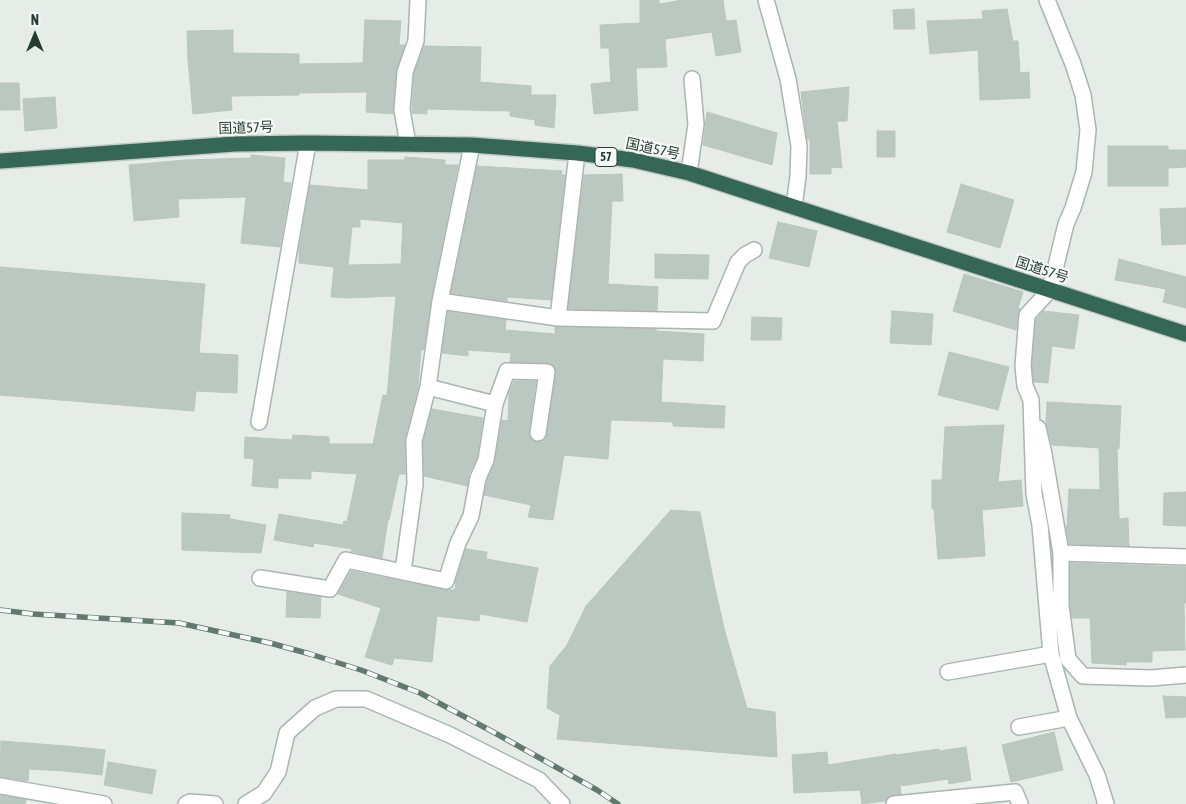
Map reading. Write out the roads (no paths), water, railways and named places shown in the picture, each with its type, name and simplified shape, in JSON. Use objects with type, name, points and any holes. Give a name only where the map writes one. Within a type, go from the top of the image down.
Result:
[{"type":"highway","name":"国道57号","points":[[0,161],[235,144],[308,143],[472,145],[576,152],[633,160],[689,173],[1186,334]]},
{"type":"street","points":[[408,144],[402,110],[405,72],[416,41],[418,0]]},
{"type":"street","points":[[766,0],[788,79],[799,146],[794,207]]},
{"type":"street","points":[[1047,0],[1073,64],[1083,95],[1088,130],[1084,172],[1064,231],[1050,290],[1027,315],[1023,366],[1025,386],[1031,400],[1044,454],[1061,553],[1061,606],[1068,659],[1083,676],[1151,678],[1186,675]]},
{"type":"street","points":[[689,173],[696,124],[692,79]]},
{"type":"street","points":[[259,422],[308,143]]},
{"type":"street","points":[[403,571],[414,484],[414,441],[428,387],[440,301],[472,145]]},
{"type":"street","points":[[558,318],[576,152]]},
{"type":"street","points":[[440,301],[558,318],[713,321],[738,262],[754,250]]},
{"type":"street","points":[[260,578],[330,589],[346,560],[446,581],[458,543],[471,516],[478,478],[486,460],[495,404],[507,370],[547,372],[538,433]]},
{"type":"street","points":[[428,387],[495,404]]},
{"type":"street","points":[[1031,400],[1034,494],[1040,525],[1051,654],[1069,718],[1096,775],[1106,804]]},
{"type":"street","points":[[1061,553],[1186,557]]},
{"type":"street","points":[[948,672],[1051,654]]},
{"type":"street","points":[[246,804],[264,793],[278,772],[287,733],[315,708],[336,699],[366,699],[450,735],[539,780],[562,804]]},
{"type":"street","points":[[1019,727],[1069,718]]},
{"type":"street","points":[[0,786],[104,804]]},
{"type":"street","points":[[894,804],[1015,792],[1020,804]]},
{"type":"street","points":[[186,804],[190,802],[215,804]]},
{"type":"railway","points":[[0,610],[33,614],[179,623],[270,643],[361,670],[420,693],[597,790],[618,804]]}]
